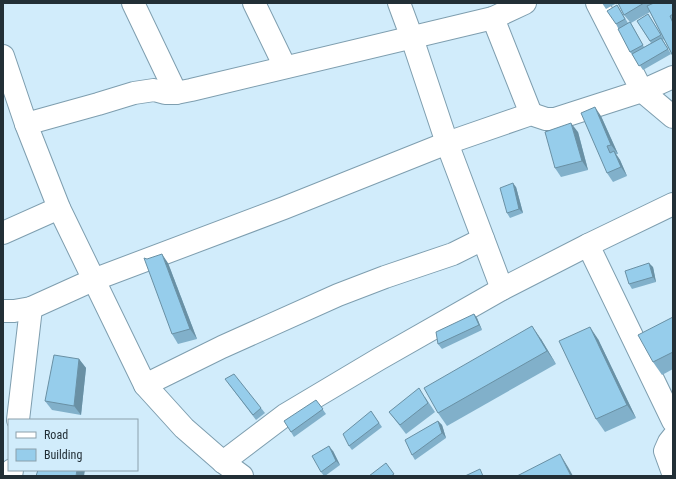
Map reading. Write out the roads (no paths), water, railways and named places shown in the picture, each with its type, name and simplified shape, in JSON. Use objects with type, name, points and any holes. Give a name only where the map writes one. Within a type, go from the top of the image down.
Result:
[{"type":"street","points":[[133,3],[176,93]]},
{"type":"street","points":[[254,3],[285,67]]},
{"type":"street","points":[[398,3],[412,38],[447,143],[502,289]]},
{"type":"street","points":[[26,124],[134,93],[154,90],[165,93],[176,93],[412,38],[493,18],[525,3]]},
{"type":"street","points":[[597,3],[642,92],[673,117]]},
{"type":"street","points":[[493,18],[531,114]]},
{"type":"street","points":[[3,56],[26,124],[59,208],[145,385],[184,428],[223,462],[242,476]]},
{"type":"street","points":[[3,311],[31,308],[93,280],[284,208],[447,143],[531,114],[546,119],[555,119],[642,92],[673,77]]},
{"type":"street","points":[[223,462],[285,415],[502,289],[673,204]]},
{"type":"street","points":[[3,233],[59,208]]},
{"type":"street","points":[[145,385],[222,347],[338,295],[453,254],[483,239]]},
{"type":"street","points":[[588,245],[673,420]]},
{"type":"street","points":[[18,419],[31,308]]},
{"type":"street","points":[[673,437],[665,451],[673,472]]}]
